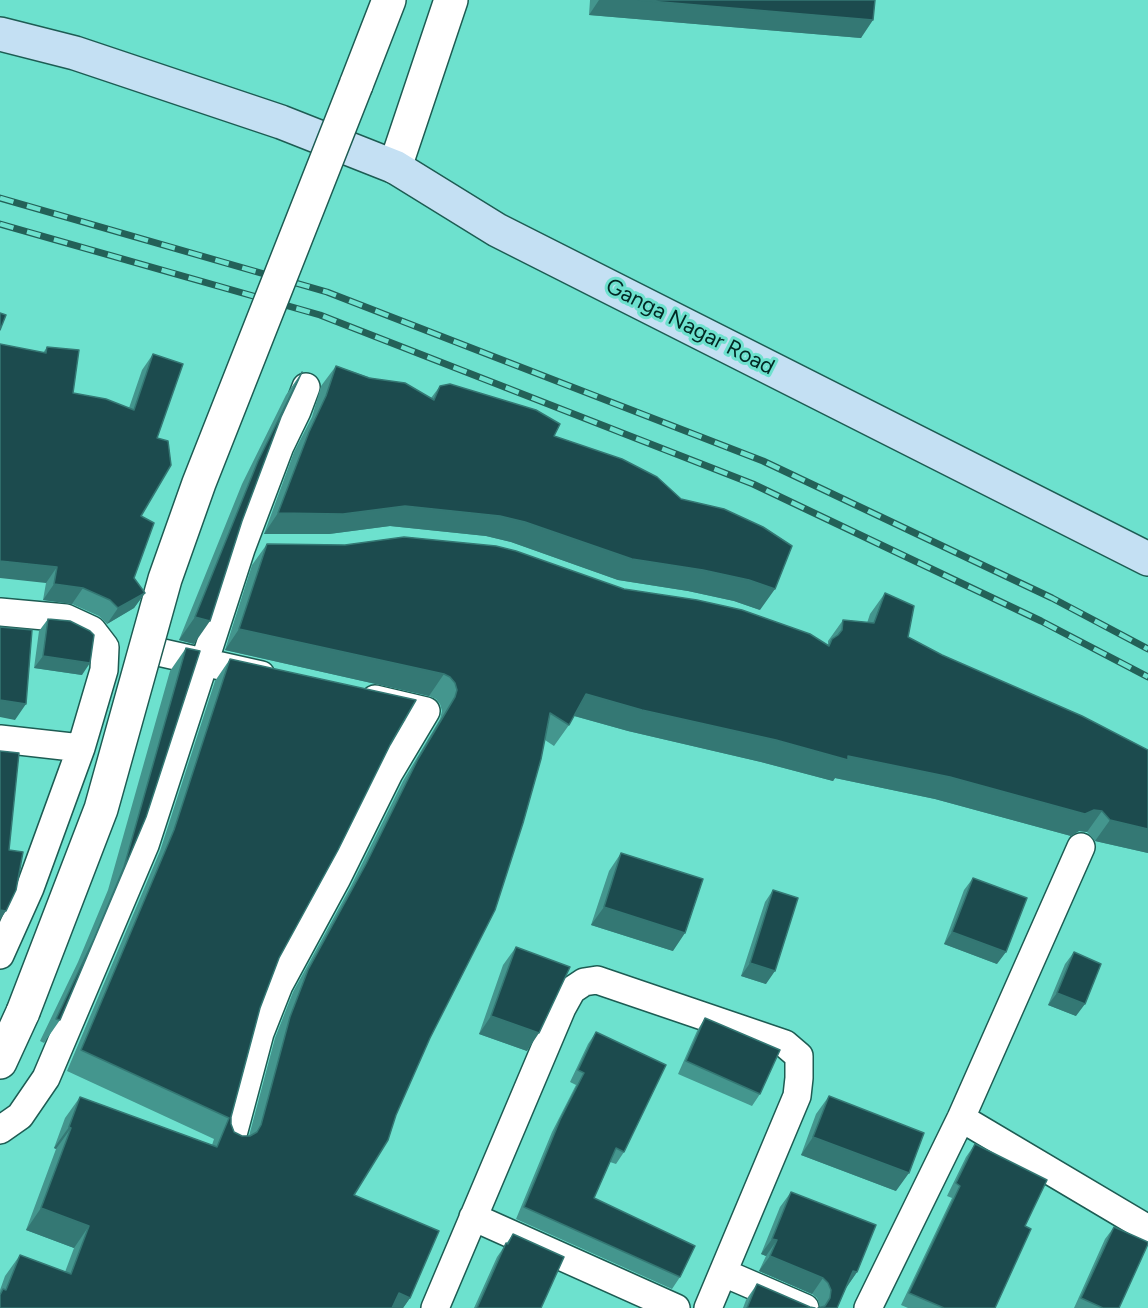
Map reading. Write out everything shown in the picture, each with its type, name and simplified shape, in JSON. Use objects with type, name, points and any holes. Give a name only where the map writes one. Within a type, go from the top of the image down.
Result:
[{"type":"main road","name":"Ganga Nagar Road","points":[[0,34],[75,53],[259,115],[395,167],[497,230],[1148,558]]},
{"type":"street","points":[[0,1062],[23,1012],[101,809],[165,579],[199,483],[389,0]]},
{"type":"street","points":[[395,167],[451,0]]},
{"type":"street","points":[[0,1130],[20,1116],[46,1078],[145,845],[204,662],[252,550],[271,468],[306,387]]},
{"type":"street","points":[[0,612],[66,618],[92,630],[105,647],[104,670],[81,748],[30,888],[0,955]]},
{"type":"street","points":[[145,650],[285,680]]},
{"type":"street","points":[[231,1142],[260,1033],[279,985],[337,878],[388,773],[426,711],[356,695]]},
{"type":"street","points":[[0,739],[81,748]]},
{"type":"street","points":[[868,1308],[961,1118],[1081,847]]},
{"type":"street","points":[[435,1308],[562,1008],[572,990],[584,982],[597,980],[785,1044],[799,1056],[797,1096],[708,1308]]},
{"type":"street","points":[[961,1118],[1148,1229]]},
{"type":"street","points":[[473,1217],[676,1308]]},
{"type":"street","points":[[724,1273],[805,1308]]},
{"type":"building","points":[[638,0],[875,0],[873,20]]},
{"type":"building","points":[[0,313],[6,315],[0,330]]},
{"type":"building","points":[[0,344],[46,353],[47,347],[79,350],[73,393],[106,399],[134,410],[153,354],[183,364],[157,438],[168,441],[171,465],[141,516],[154,523],[134,578],[145,593],[118,608],[110,600],[83,588],[54,584],[57,567],[0,561]]},
{"type":"building","points":[[336,366],[369,378],[405,383],[434,400],[440,386],[450,384],[536,410],[560,424],[554,436],[622,459],[657,477],[681,499],[724,509],[763,527],[792,546],[775,589],[749,580],[703,570],[632,559],[525,522],[500,516],[405,506],[343,514],[278,513]]},
{"type":"building","points":[[302,372],[281,417],[242,521],[210,621],[195,617],[258,461]]},
{"type":"building","points":[[404,537],[496,546],[516,551],[624,589],[697,600],[742,610],[810,634],[829,646],[832,639],[842,630],[843,620],[874,623],[885,593],[914,606],[908,637],[942,655],[1082,716],[1148,750],[1148,829],[1110,820],[1102,811],[1094,810],[1085,814],[950,777],[848,756],[848,760],[776,740],[642,710],[586,694],[569,725],[550,713],[541,759],[495,910],[430,1038],[396,1115],[388,1140],[354,1195],[439,1231],[410,1298],[399,1293],[392,1308],[0,1308],[0,1295],[3,1289],[6,1290],[20,1255],[71,1274],[89,1226],[41,1208],[80,1097],[217,1147],[229,1118],[81,1050],[174,830],[230,659],[416,700],[390,745],[338,850],[279,958],[260,1008],[231,1124],[234,1132],[242,1136],[250,1136],[257,1132],[261,1125],[290,1017],[308,970],[366,864],[418,759],[457,690],[455,683],[444,674],[239,629],[267,544],[345,545]]},
{"type":"building","points":[[48,619],[70,621],[94,635],[90,663],[43,656]]},
{"type":"building","points":[[0,627],[32,630],[26,704],[0,700]]},
{"type":"building","points":[[186,648],[200,651],[146,817],[60,1020],[56,1019],[94,939],[124,867]]},
{"type":"building","points":[[0,751],[19,753],[9,850],[23,852],[16,890],[6,911],[0,910]]},
{"type":"building","points":[[621,853],[703,879],[685,933],[604,907]]},
{"type":"building","points":[[973,878],[1027,898],[1006,952],[952,932]]},
{"type":"building","points":[[773,890],[798,898],[775,971],[750,963]]},
{"type":"building","points":[[516,947],[570,967],[539,1033],[491,1016]]},
{"type":"building","points":[[1074,952],[1101,964],[1085,1004],[1057,993]]},
{"type":"building","points":[[705,1018],[780,1050],[760,1094],[686,1061]]},
{"type":"building","points":[[596,1032],[666,1065],[624,1152],[616,1148],[594,1198],[695,1246],[680,1277],[524,1207],[560,1120],[584,1073],[578,1070]]},
{"type":"building","points":[[829,1096],[924,1133],[909,1173],[813,1137]]},
{"type":"building","points":[[975,1144],[1047,1180],[1025,1226],[1031,1229],[995,1308],[944,1308],[909,1293],[960,1186],[956,1183]]},
{"type":"building","points":[[791,1192],[876,1225],[857,1272],[853,1271],[837,1308],[818,1308],[825,1306],[830,1298],[831,1290],[823,1278],[770,1256],[777,1240],[772,1239]]},
{"type":"building","points":[[1114,1227],[1148,1244],[1119,1308],[1103,1308],[1081,1298]]},
{"type":"building","points":[[513,1234],[564,1257],[541,1308],[477,1308],[506,1243],[508,1244]]},
{"type":"building","points":[[757,1284],[810,1307],[815,1308],[747,1308]]},
{"type":"railway","points":[[0,198],[327,292],[763,461],[1052,598],[1148,649]]},
{"type":"railway","points":[[0,224],[320,315],[753,484],[1041,621],[1148,677]]}]
